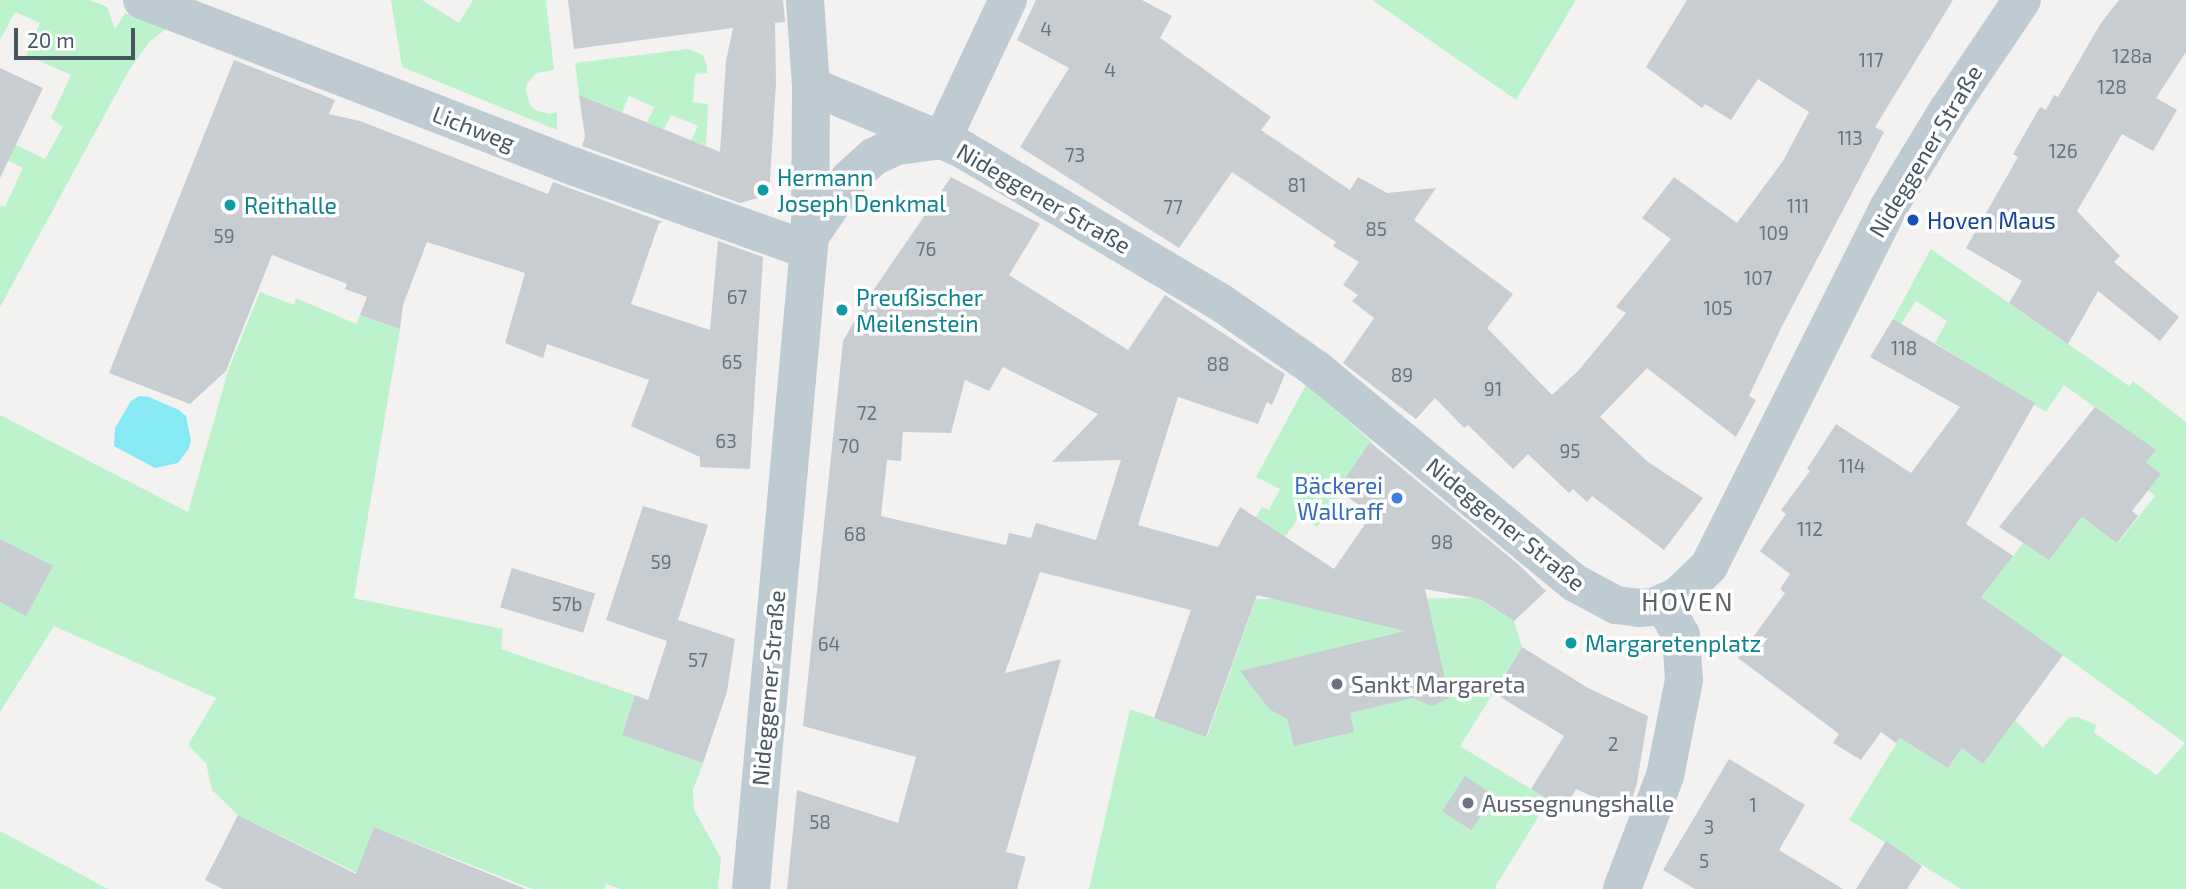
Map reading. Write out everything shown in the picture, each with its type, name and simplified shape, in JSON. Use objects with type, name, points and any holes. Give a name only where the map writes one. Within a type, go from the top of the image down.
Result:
[{"type":"street","name":"Lichweg","points":[[142,0],[575,167],[809,243]]},
{"type":"street","points":[[806,0],[811,86]]},
{"type":"street","points":[[942,140],[1008,0]]},
{"type":"street","name":"Nideggener Straße","points":[[751,889],[809,243],[811,86],[942,140],[1099,228],[1220,302],[1287,347],[1588,592],[1616,605],[1633,608],[1663,604],[1689,589],[1709,566],[1888,208],[1947,111],[2022,0]]},
{"type":"street","name":"Nideggener Straße","points":[[809,243],[850,178],[873,157],[897,146],[942,140]]},
{"type":"street","points":[[1622,889],[1665,776],[1685,680],[1681,635],[1663,604]]},
{"type":"green space","points":[[0,0],[89,0],[107,7],[115,29],[125,13],[166,29],[149,42],[128,72],[0,307],[0,205],[5,207],[23,168],[7,160],[14,144],[45,159],[63,127],[51,118],[71,75],[26,55],[40,23],[15,12],[0,40]]},
{"type":"green space","points":[[391,0],[422,0],[459,23],[473,0],[546,0],[554,70],[536,73],[527,84],[526,91],[530,105],[535,110],[549,114],[557,112],[557,130],[402,67]]},
{"type":"green space","points":[[1372,0],[1576,0],[1516,100]]},
{"type":"green space","points":[[688,49],[703,55],[707,66],[707,73],[695,74],[693,102],[708,104],[706,146],[691,140],[698,126],[671,115],[664,129],[647,123],[654,107],[629,96],[622,112],[579,95],[575,63]]},
{"type":"green space","points":[[1931,249],[2129,386],[2133,381],[2186,422],[2186,889],[1961,889],[1849,820],[1900,738],[1948,768],[1962,748],[1983,764],[2015,720],[2043,748],[2069,717],[2078,717],[2096,725],[2094,733],[2157,775],[2185,743],[1863,512],[2013,556],[2023,543],[2072,530],[2082,517],[2118,543],[2155,496],[2148,490],[2161,474],[2146,462],[2155,450],[2064,385],[2046,412],[1935,343],[1947,321],[1916,301],[1901,324],[1893,319]]},
{"type":"green space","points":[[260,292],[294,305],[296,298],[356,324],[360,315],[400,329],[354,598],[503,629],[501,649],[635,695],[622,735],[703,763],[693,790],[694,810],[721,858],[718,889],[620,889],[606,884],[604,889],[532,889],[374,827],[357,873],[238,815],[212,790],[206,763],[188,745],[216,698],[54,626],[0,712],[0,415],[188,512],[228,371]]},
{"type":"green space","points":[[1306,385],[1371,441],[1338,489],[1342,492],[1317,527],[1300,516],[1285,537],[1255,519],[1262,507],[1269,510],[1280,489],[1256,477]]},
{"type":"green space","points":[[1478,598],[1514,621],[1522,647],[1460,746],[1549,800],[1495,887],[1497,889],[1089,889],[1130,709],[1207,737],[1256,599]]},
{"type":"green space","points":[[0,831],[15,839],[108,889],[0,889]]},
{"type":"water","points":[[139,396],[149,397],[179,410],[186,416],[191,440],[189,448],[178,463],[155,468],[114,446],[115,428],[131,401]]},
{"type":"building","points":[[568,0],[783,0],[785,22],[775,23],[776,83],[769,195],[740,203],[582,146],[585,137],[579,95],[720,152],[726,61],[733,28],[574,49]]},
{"type":"building","points":[[1036,0],[1142,0],[1172,16],[1160,38],[1271,117],[1261,130],[1350,190],[1358,177],[1387,193],[1436,188],[1414,220],[1513,294],[1487,328],[1552,395],[1578,371],[1626,313],[1616,307],[1671,239],[1642,218],[1674,177],[1737,223],[1783,161],[1809,112],[1758,79],[1731,120],[1705,104],[1702,108],[1646,67],[1687,0],[1953,0],[1875,127],[1884,132],[1781,328],[1749,396],[1756,400],[1736,437],[1647,368],[1600,417],[1648,462],[1703,498],[1664,550],[1592,496],[1587,502],[1573,489],[1569,493],[1528,454],[1513,469],[1468,425],[1464,428],[1435,398],[1416,419],[1343,363],[1374,318],[1352,301],[1358,295],[1343,285],[1359,262],[1333,246],[1336,242],[1232,172],[1179,248],[1020,147],[1069,68],[1017,40]]},
{"type":"building","points":[[2119,0],[2186,0],[2186,52],[2156,98],[2177,110],[2153,151],[2122,134],[2077,211],[2120,256],[2114,262],[2179,317],[2160,341],[2098,291],[2068,344],[2009,303],[2022,281],[1966,248],[2018,157],[2013,154],[2040,107],[2046,110],[2054,95],[2058,97],[2101,23]]},
{"type":"building","points":[[234,60],[335,100],[329,114],[360,121],[548,194],[553,182],[663,222],[659,223],[631,304],[710,330],[718,241],[763,257],[750,469],[700,467],[700,457],[631,426],[649,380],[547,344],[543,358],[505,343],[525,273],[427,242],[403,305],[400,329],[360,315],[367,297],[345,289],[347,284],[272,255],[226,371],[190,404],[109,373]]},
{"type":"building","points":[[0,68],[43,88],[0,178]]},
{"type":"building","points":[[951,177],[1040,224],[1009,275],[1128,350],[1165,295],[1285,374],[1272,405],[1267,402],[1258,424],[1178,397],[1138,525],[1218,547],[1240,507],[1334,569],[1372,514],[1337,490],[1370,442],[1519,565],[1546,591],[1514,621],[1480,599],[1425,589],[1449,698],[1432,706],[1413,698],[1350,713],[1354,732],[1294,746],[1287,719],[1269,709],[1240,671],[1405,631],[1257,595],[1206,737],[1154,718],[1191,610],[1040,572],[1005,673],[1061,659],[1006,852],[1026,857],[1017,889],[787,889],[797,790],[898,823],[916,757],[803,726],[843,341],[868,298]],"holes":[[[1003,367],[1098,414],[1052,462],[1121,460],[1096,540],[1036,523],[1031,538],[1009,533],[1006,545],[881,516],[887,460],[901,461],[903,432],[951,433],[965,380],[989,391]]]},
{"type":"building","points":[[1893,319],[2035,403],[1966,524],[2013,556],[1981,597],[2063,655],[1983,764],[1962,748],[1948,768],[1900,738],[1896,743],[1881,732],[1861,760],[1833,743],[1839,734],[1738,658],[1785,593],[1780,589],[1790,574],[1760,551],[1786,514],[1781,510],[1810,471],[1807,469],[1836,424],[1911,473],[1960,407],[1870,357]]},
{"type":"building","points":[[2095,407],[2156,450],[2146,462],[2161,474],[2132,511],[2138,516],[2117,543],[2082,517],[2049,560],[1999,527]]},
{"type":"building","points":[[643,506],[708,525],[678,620],[735,639],[727,692],[703,763],[622,735],[635,695],[648,700],[667,641],[606,620]]},
{"type":"building","points":[[0,539],[53,566],[26,616],[0,602]]},
{"type":"building","points":[[512,568],[595,593],[583,633],[500,607]]},
{"type":"building","points":[[1522,647],[1588,688],[1648,716],[1637,783],[1628,812],[1576,789],[1565,810],[1531,789],[1564,736],[1494,693]]},
{"type":"building","points":[[1729,759],[1805,805],[1779,850],[1843,889],[1695,889],[1663,870]]},
{"type":"building","name":"Aussegnungshalle","points":[[1465,776],[1494,795],[1471,830],[1442,811]]},
{"type":"building","points":[[238,815],[356,874],[374,827],[526,889],[223,889],[205,880]]},
{"type":"building","points":[[1886,841],[1922,866],[1907,889],[1856,889]]},
{"type":"place","name":"Hermann Joseph Denkmal","points":[[763,190]]},
{"type":"place","name":"Reithalle","points":[[230,205]]},
{"type":"place","name":"Hoven Maus","points":[[1913,220]]},
{"type":"place","name":"Preußischer Meilenstein","points":[[842,310]]},
{"type":"place","name":"Bäckerei Wallraff","points":[[1397,498]]},
{"type":"place","name":"Margaretenplatz","points":[[1571,643]]},
{"type":"place","name":"Sankt Margareta","points":[[1337,684]]},
{"type":"place","name":"Aussegnungshalle","points":[[1468,803]]},
{"type":"district","name":"HOVEN","points":[[1688,601]]}]
